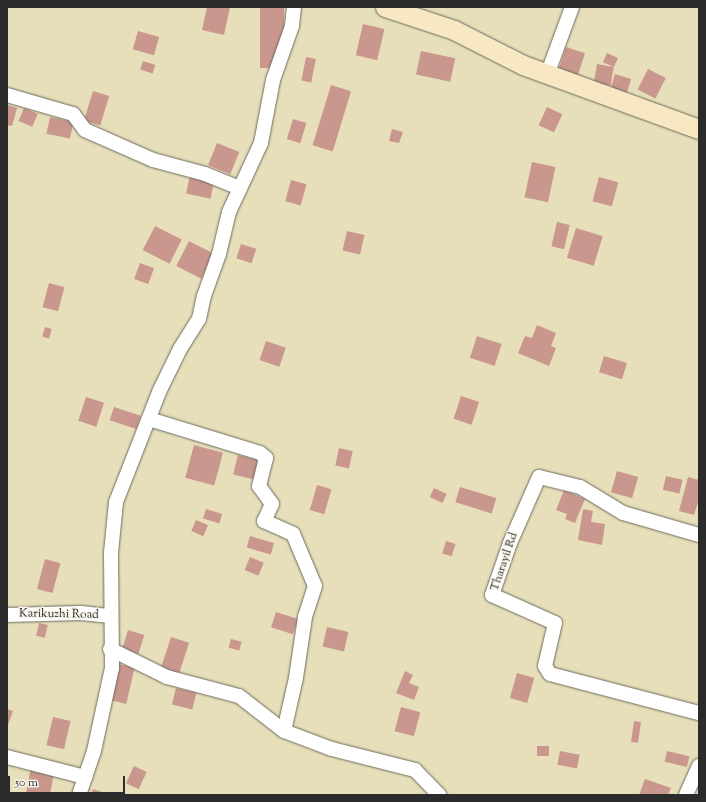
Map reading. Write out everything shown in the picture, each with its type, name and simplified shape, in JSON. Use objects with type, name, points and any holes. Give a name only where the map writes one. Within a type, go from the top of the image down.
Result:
[{"type":"main road","points":[[385,7],[454,30],[522,65],[547,75],[699,129]]},
{"type":"street","points":[[79,795],[94,751],[112,668],[110,649],[111,553],[116,502],[149,419],[180,349],[199,319],[204,296],[219,254],[229,212],[261,143],[273,80],[292,26],[294,7]]},
{"type":"street","points":[[547,75],[572,7]]},
{"type":"street","points":[[7,95],[73,114],[85,130],[153,160],[205,174],[240,188]]},
{"type":"street","points":[[149,419],[260,453],[266,458],[259,486],[272,504],[264,521],[293,534],[315,586],[305,617],[284,731]]},
{"type":"street","name":"Tharayil Rd","points":[[699,535],[623,513],[580,487],[539,477],[510,543],[492,595],[555,623],[545,666],[550,674],[699,713]]},
{"type":"street","name":"Karikuzhi Road","points":[[7,615],[73,612],[111,616]]},
{"type":"street","points":[[110,649],[167,677],[239,696],[284,731],[332,749],[414,770],[433,793]]},
{"type":"street","points":[[7,757],[85,777]]},
{"type":"street","points":[[686,795],[699,766]]},
{"type":"building","points":[[207,7],[230,7],[224,35],[202,30]]},
{"type":"building","points":[[260,7],[284,7],[284,68],[260,68]]},
{"type":"building","points":[[363,24],[384,29],[377,60],[356,55]]},
{"type":"building","points":[[138,31],[159,37],[154,55],[133,49]]},
{"type":"building","points":[[566,47],[585,53],[576,82],[557,76]]},
{"type":"building","points":[[421,51],[455,58],[450,82],[416,74]]},
{"type":"building","points":[[607,53],[618,58],[614,67],[603,62]]},
{"type":"building","points":[[306,57],[316,59],[311,82],[301,81]]},
{"type":"building","points":[[143,61],[155,65],[153,74],[140,70]]},
{"type":"building","points":[[597,64],[614,67],[610,86],[594,83]]},
{"type":"building","points":[[648,69],[666,78],[655,99],[638,89]]},
{"type":"building","points":[[615,74],[631,79],[627,94],[610,89]]},
{"type":"building","points":[[331,85],[351,91],[333,151],[313,145]]},
{"type":"building","points":[[93,91],[109,96],[100,126],[84,121]]},
{"type":"building","points":[[7,105],[17,108],[12,126],[7,125]]},
{"type":"building","points":[[547,107],[562,114],[554,132],[539,125]]},
{"type":"building","points":[[24,108],[38,114],[32,127],[19,121]]},
{"type":"building","points":[[50,117],[73,122],[70,139],[46,134]]},
{"type":"building","points":[[293,119],[306,123],[300,143],[287,139]]},
{"type":"building","points":[[392,129],[403,132],[399,143],[389,141]]},
{"type":"building","points":[[217,143],[239,152],[230,174],[208,165]]},
{"type":"building","points":[[532,162],[555,167],[548,202],[525,197]]},
{"type":"building","points":[[190,175],[214,180],[211,199],[186,194]]},
{"type":"building","points":[[599,177],[618,182],[612,206],[593,201]]},
{"type":"building","points":[[291,180],[306,184],[301,205],[285,201]]},
{"type":"building","points":[[557,222],[570,225],[564,249],[551,246]]},
{"type":"building","points":[[155,226],[182,240],[169,264],[143,250]]},
{"type":"building","points":[[576,228],[603,236],[594,266],[567,258]]},
{"type":"building","points":[[347,231],[365,235],[360,255],[343,250]]},
{"type":"building","points":[[189,241],[214,254],[201,279],[176,266]]},
{"type":"building","points":[[241,244],[256,249],[252,263],[236,258]]},
{"type":"building","points":[[140,263],[154,268],[148,284],[134,279]]},
{"type":"building","points":[[49,283],[64,287],[58,311],[43,307]]},
{"type":"building","points":[[537,325],[556,333],[551,346],[556,348],[549,366],[518,353],[525,336],[532,338]]},
{"type":"building","points":[[45,327],[52,329],[49,339],[42,337]]},
{"type":"building","points":[[477,336],[502,344],[495,366],[470,358]]},
{"type":"building","points":[[266,341],[286,348],[279,367],[259,360]]},
{"type":"building","points":[[604,356],[627,363],[622,379],[599,372]]},
{"type":"building","points":[[461,396],[479,402],[472,425],[454,419]]},
{"type":"building","points":[[86,397],[104,403],[96,427],[78,421]]},
{"type":"building","points":[[114,407],[141,416],[136,429],[110,420]]},
{"type":"building","points":[[194,445],[223,453],[214,486],[185,478]]},
{"type":"building","points":[[339,448],[353,451],[349,469],[335,466]]},
{"type":"building","points":[[238,455],[262,461],[257,480],[233,474]]},
{"type":"building","points":[[617,471],[638,477],[632,498],[611,492]]},
{"type":"building","points":[[666,476],[683,480],[679,493],[663,490]]},
{"type":"building","points":[[688,477],[699,480],[699,499],[694,515],[679,511]]},
{"type":"building","points":[[317,485],[331,489],[324,514],[310,510]]},
{"type":"building","points":[[460,487],[496,498],[492,513],[455,502]]},
{"type":"building","points":[[434,488],[447,494],[442,503],[430,497]]},
{"type":"building","points":[[564,490],[585,499],[575,523],[565,519],[567,514],[556,510]]},
{"type":"building","points":[[206,509],[222,514],[219,524],[203,519]]},
{"type":"building","points":[[583,509],[593,511],[591,522],[605,524],[602,545],[578,540]]},
{"type":"building","points":[[196,520],[208,525],[203,536],[191,531]]},
{"type":"building","points":[[250,536],[274,543],[271,554],[247,548]]},
{"type":"building","points":[[446,541],[456,544],[452,556],[442,553]]},
{"type":"building","points":[[250,557],[264,563],[258,576],[245,570]]},
{"type":"building","points":[[45,559],[60,563],[52,593],[37,589]]},
{"type":"building","points":[[276,612],[298,619],[293,634],[271,627]]},
{"type":"building","points":[[39,623],[48,625],[45,638],[36,636]]},
{"type":"building","points":[[327,627],[348,632],[344,651],[323,646]]},
{"type":"building","points":[[128,630],[144,635],[138,654],[122,649]]},
{"type":"building","points":[[171,637],[189,643],[178,676],[160,670]]},
{"type":"building","points":[[231,639],[242,642],[239,651],[229,648]]},
{"type":"building","points":[[118,664],[135,668],[126,704],[110,700]]},
{"type":"building","points":[[405,671],[413,675],[409,683],[419,687],[414,700],[396,693]]},
{"type":"building","points":[[517,673],[534,678],[527,703],[510,698]]},
{"type":"building","points":[[176,688],[196,693],[192,710],[172,704]]},
{"type":"building","points":[[401,707],[420,712],[414,736],[395,731]]},
{"type":"building","points":[[7,709],[13,711],[7,728]]},
{"type":"building","points":[[53,717],[71,721],[64,749],[46,745]]},
{"type":"building","points":[[634,721],[641,722],[638,743],[631,742]]},
{"type":"building","points":[[537,746],[549,746],[549,756],[537,756]]},
{"type":"building","points":[[560,751],[580,755],[577,769],[557,765]]},
{"type":"building","points":[[667,751],[689,756],[687,767],[665,762]]},
{"type":"building","points":[[134,766],[147,772],[139,789],[126,783]]},
{"type":"building","points":[[31,767],[54,772],[50,795],[26,794]]},
{"type":"building","points":[[645,779],[671,788],[668,795],[639,795]]},
{"type":"building","points":[[93,789],[105,793],[105,795],[91,795]]}]
